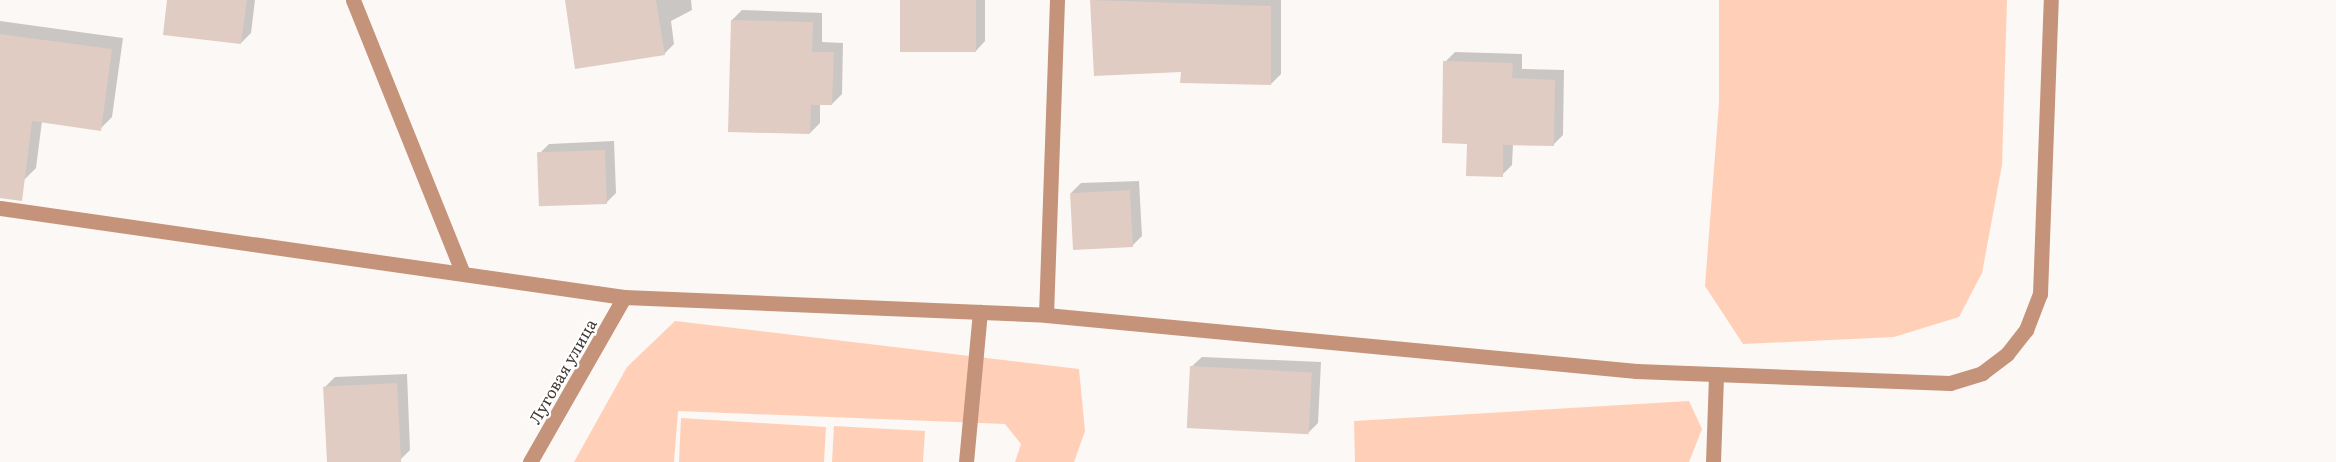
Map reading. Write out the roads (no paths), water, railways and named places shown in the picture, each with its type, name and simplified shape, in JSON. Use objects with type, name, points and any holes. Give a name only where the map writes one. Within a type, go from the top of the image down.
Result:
[{"type":"street","points":[[353,0],[462,271]]},
{"type":"street","points":[[1046,315],[1057,0]]},
{"type":"street","points":[[0,208],[462,271],[624,297],[1046,315],[1716,374],[1950,382],[1982,373],[2007,354],[2026,330],[2040,294],[2051,0]]},
{"type":"street","name":"Луговая улица","points":[[530,462],[624,297]]},
{"type":"street","points":[[966,462],[980,312]]},
{"type":"street","points":[[1713,462],[1716,374]]}]
